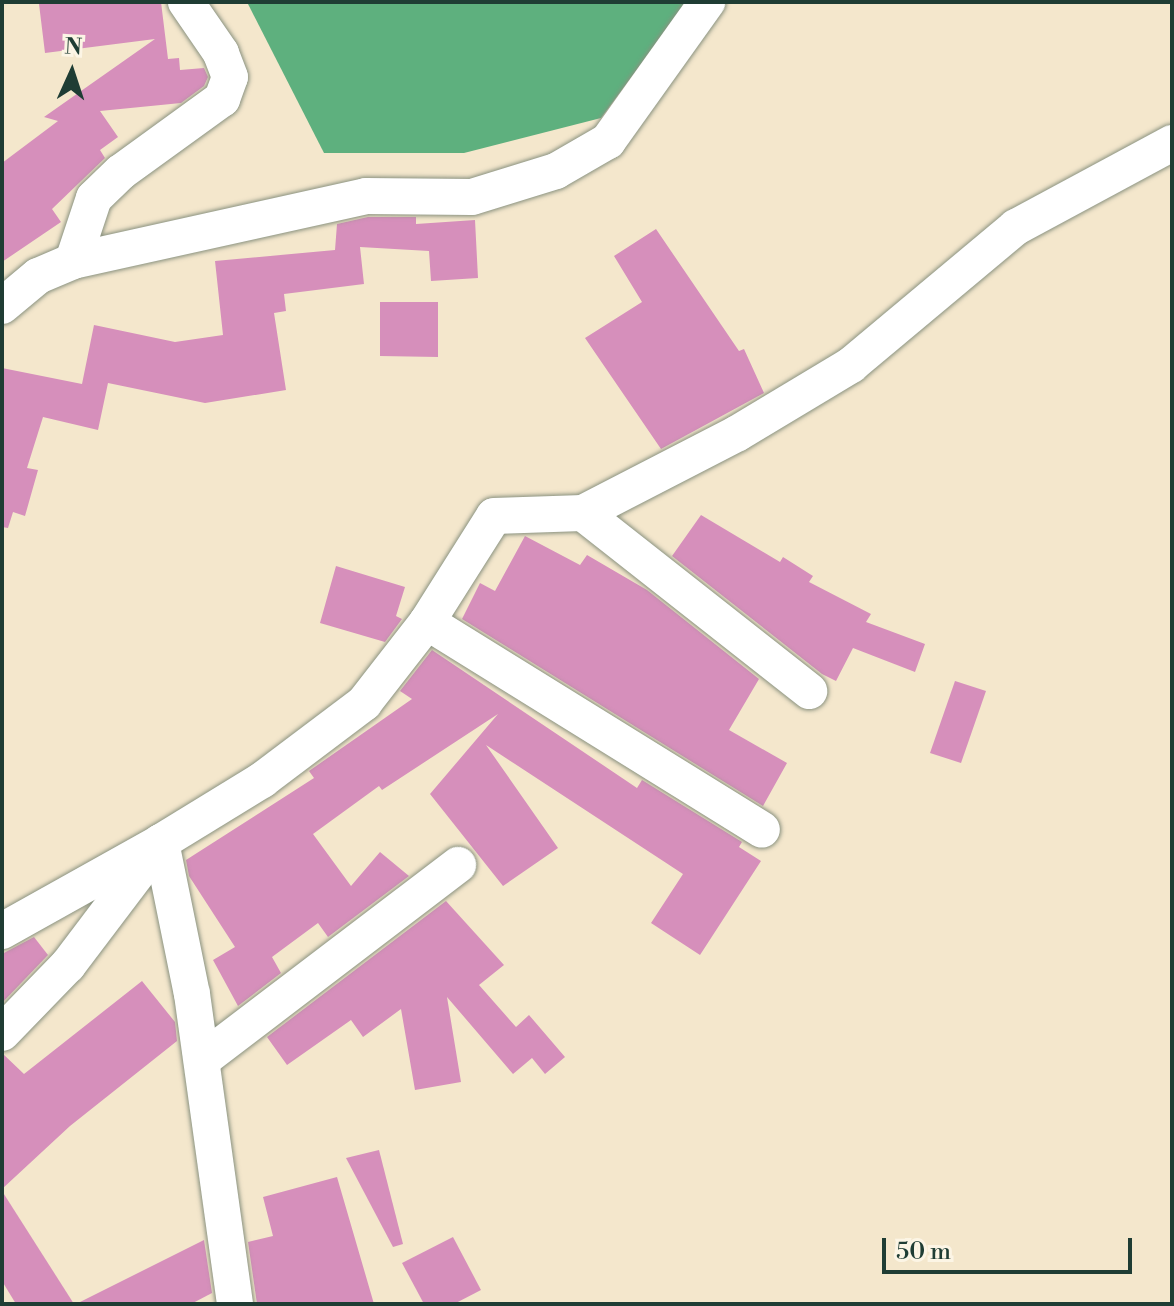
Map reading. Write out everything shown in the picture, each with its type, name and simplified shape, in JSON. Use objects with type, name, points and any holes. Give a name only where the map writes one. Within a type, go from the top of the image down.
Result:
[{"type":"street","points":[[73,261],[94,198],[121,172],[222,99],[230,77],[186,2]]},
{"type":"street","points":[[2,306],[38,276],[73,261],[366,196],[472,197],[556,171],[608,141],[707,2]]},
{"type":"street","points":[[2,931],[161,842],[262,780],[364,703],[427,622],[494,516],[583,513],[738,433],[851,365],[1016,227],[1172,143]]},
{"type":"street","points":[[583,513],[809,691]]},
{"type":"street","points":[[427,622],[762,830]]},
{"type":"street","points":[[2,1033],[68,965],[161,842]]},
{"type":"street","points":[[161,842],[202,1060],[235,1304]]},
{"type":"street","points":[[202,1060],[458,865]]},
{"type":"green space","points":[[247,2],[687,2],[601,118],[464,153],[324,153]]},
{"type":"building","points":[[161,2],[168,59],[179,58],[180,70],[204,68],[208,77],[204,86],[181,103],[100,111],[118,137],[100,150],[105,158],[52,209],[61,222],[2,262],[2,163],[58,121],[44,117],[155,39],[45,53],[39,4]]},
{"type":"building","points":[[368,217],[416,217],[416,224],[475,220],[478,278],[431,281],[429,251],[360,247],[364,284],[284,294],[286,311],[274,313],[286,390],[205,403],[108,383],[98,430],[43,417],[27,468],[38,470],[25,516],[13,512],[8,528],[2,527],[2,368],[82,384],[94,325],[175,342],[223,335],[215,261],[335,250],[337,224]]},
{"type":"building","points":[[656,229],[739,351],[744,349],[764,393],[661,449],[585,338],[642,302],[614,256]]},
{"type":"building","points":[[380,302],[438,302],[438,357],[380,356]]},
{"type":"building","points":[[701,515],[780,562],[783,557],[813,576],[809,582],[871,614],[866,622],[925,644],[915,672],[853,648],[836,681],[822,674],[672,556]]},
{"type":"building","points":[[525,536],[580,565],[587,555],[647,590],[759,679],[729,730],[787,763],[763,806],[462,619],[480,583],[495,591]]},
{"type":"building","points":[[336,566],[405,587],[396,616],[402,619],[385,642],[320,623]]},
{"type":"building","points":[[432,650],[637,788],[642,780],[742,842],[739,847],[761,861],[700,955],[651,923],[683,874],[486,745],[558,848],[503,886],[430,794],[498,714],[382,790],[379,786],[313,834],[351,886],[380,852],[409,876],[328,937],[318,923],[272,957],[281,973],[238,1006],[213,960],[235,947],[189,876],[186,860],[314,778],[309,771],[412,699],[400,691]]},
{"type":"building","points":[[955,681],[986,691],[961,763],[930,753]]},
{"type":"building","points":[[446,901],[504,965],[479,985],[516,1027],[529,1015],[565,1057],[545,1074],[532,1058],[513,1074],[447,997],[461,1082],[415,1090],[401,1009],[363,1037],[351,1020],[287,1065],[267,1037]]},
{"type":"building","points":[[34,937],[48,955],[2,1003],[2,954]]},
{"type":"building","points":[[142,981],[175,1022],[177,1041],[70,1126],[2,1189],[2,1053],[24,1074]]},
{"type":"building","points":[[379,1150],[403,1244],[393,1247],[346,1158]]},
{"type":"building","points":[[337,1177],[374,1304],[257,1304],[248,1242],[273,1236],[263,1197]]},
{"type":"building","points":[[2,1191],[74,1304],[16,1304],[2,1281]]},
{"type":"building","points":[[453,1237],[481,1290],[454,1304],[424,1304],[402,1263]]},
{"type":"building","points":[[204,1240],[212,1293],[191,1304],[76,1304]]}]
